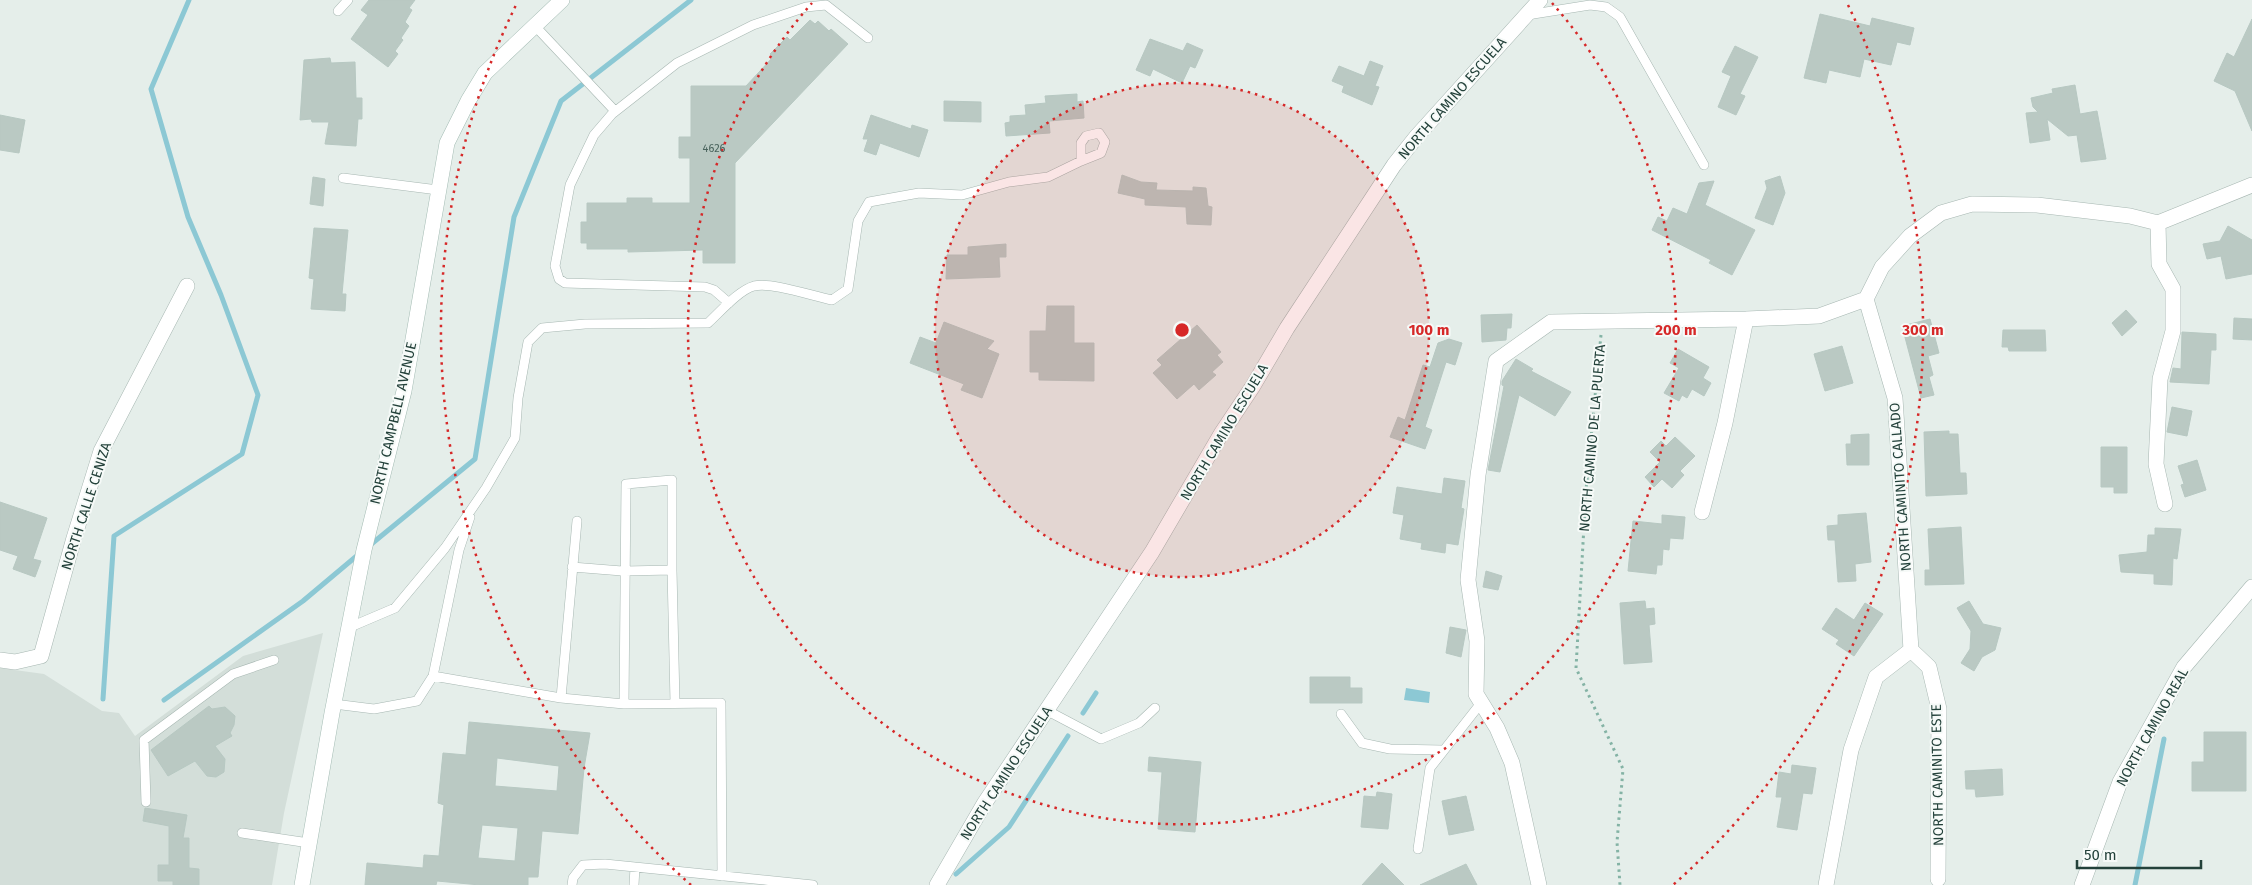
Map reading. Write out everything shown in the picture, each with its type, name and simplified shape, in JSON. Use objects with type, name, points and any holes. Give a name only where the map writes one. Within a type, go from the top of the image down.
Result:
[{"type":"street","name":"NORTH CAMPBELL AVENUE","points":[[302,885],[348,628],[364,550],[404,391],[447,143],[468,101],[485,73],[562,0]]},
{"type":"street","name":"NORTH CAMINO ESCUELA","points":[[937,885],[984,804],[1152,552],[1221,434],[1253,386],[1287,328],[1394,165],[1417,136],[1540,0]]},
{"type":"street","points":[[1540,885],[1512,763],[1497,728],[1476,694],[1477,640],[1468,580],[1478,475],[1496,361],[1551,322],[1820,316],[1866,299],[1882,267],[1910,236],[1941,213],[1972,204],[2037,205],[2130,216],[2158,223],[2252,185]]},
{"type":"street","points":[[2158,223],[2159,264],[2173,289],[2173,331],[2160,379],[2156,464],[2165,504]]},
{"type":"street","name":"NORTH CALLE CENIZA","points":[[0,660],[15,662],[40,656],[101,451],[187,286]]},
{"type":"street","name":"NORTH CAMINITO CALLADO","points":[[1866,299],[1895,398],[1911,650]]},
{"type":"street","points":[[1702,512],[1725,423],[1746,319]]},
{"type":"street","name":"NORTH CAMINO REAL","points":[[2082,885],[2120,782],[2179,675],[2252,587]]},
{"type":"street","points":[[1826,885],[1851,750],[1876,678],[1911,650]]},
{"type":"street","name":"NORTH CAMINITO ESTE","points":[[1911,650],[1930,666],[1939,709],[1938,879]]},
{"type":"lane","points":[[338,11],[348,0]]},
{"type":"lane","points":[[729,304],[714,290],[705,287],[565,284],[559,279],[554,266],[570,185],[594,135],[615,111],[677,63],[753,25],[806,7],[826,5],[868,38]]},
{"type":"lane","points":[[1526,15],[1590,5],[1606,7],[1620,17],[1704,165]]},
{"type":"lane","points":[[534,26],[615,111]]},
{"type":"lane","points":[[348,628],[396,608],[445,548],[473,507],[514,438],[518,398],[528,342],[542,328],[585,324],[708,323],[736,297],[754,286],[785,288],[832,300],[848,289],[858,221],[870,202],[920,193],[962,195],[1010,182],[1048,177],[1081,161]]},
{"type":"lane","points":[[343,178],[438,190]]},
{"type":"lane","points":[[624,704],[626,484],[672,480],[674,704]]},
{"type":"lane","points":[[334,704],[374,709],[417,701],[433,676],[459,550],[473,507]]},
{"type":"lane","points":[[561,698],[577,521]]},
{"type":"lane","points":[[572,567],[624,571],[672,570]]},
{"type":"lane","points":[[146,802],[144,740],[233,674],[274,660]]},
{"type":"lane","points":[[433,676],[561,698],[624,704],[721,703],[722,876]]},
{"type":"lane","points":[[1418,849],[1430,768],[1442,750],[1481,703]]},
{"type":"lane","points":[[1046,710],[1101,739],[1138,723],[1155,708]]},
{"type":"lane","points":[[1341,714],[1362,743],[1390,749],[1442,750]]},
{"type":"lane","points":[[242,833],[309,843]]},
{"type":"lane","points":[[572,885],[573,878],[583,865],[814,885]]},
{"type":"lane","points":[[634,885],[635,868]]},
{"type":"path","name":"NORTH CAMINO DE LA PUERTA","points":[[1602,320],[1586,490],[1576,668],[1623,769],[1617,842],[1620,885]]},
{"type":"shaded area","points":[[323,633],[284,813],[272,885],[0,885],[0,668],[44,674],[102,711],[119,713],[135,736],[243,656]]},
{"type":"water","points":[[1406,688],[1430,692],[1429,703],[1404,700]]},
{"type":"building","points":[[369,0],[415,0],[409,8],[412,10],[405,22],[409,26],[401,38],[403,40],[395,51],[398,54],[388,67],[351,39],[368,15],[361,10]]},
{"type":"building","points":[[1820,14],[1870,26],[1872,18],[1914,28],[1910,45],[1897,42],[1891,65],[1864,59],[1860,77],[1829,70],[1826,83],[1804,78]]},
{"type":"building","points":[[2252,19],[2252,131],[2235,91],[2214,81],[2227,53],[2234,57]]},
{"type":"building","points":[[810,20],[815,24],[818,21],[829,31],[831,29],[848,44],[735,163],[735,263],[703,263],[703,250],[628,252],[628,249],[587,249],[587,243],[581,243],[581,222],[587,222],[587,203],[627,203],[627,198],[652,198],[652,203],[690,203],[690,158],[679,158],[679,137],[691,137],[691,86],[746,86],[773,57],[770,54],[787,37],[790,40]]},
{"type":"building","points":[[1150,39],[1183,51],[1187,43],[1203,50],[1195,68],[1190,66],[1182,83],[1153,69],[1150,76],[1136,70]]},
{"type":"building","points":[[1735,46],[1758,57],[1740,94],[1745,96],[1736,115],[1718,107],[1731,76],[1722,72]]},
{"type":"building","points":[[330,58],[331,63],[355,62],[356,98],[362,98],[362,119],[358,119],[356,146],[325,144],[329,122],[312,122],[311,119],[300,120],[304,60]]},
{"type":"building","points":[[1370,61],[1383,66],[1375,86],[1379,87],[1372,105],[1342,92],[1344,86],[1332,81],[1339,66],[1364,76]]},
{"type":"building","points":[[2075,85],[2080,114],[2097,111],[2106,159],[2081,162],[2077,135],[2068,136],[2047,119],[2050,140],[2030,143],[2026,113],[2038,112],[2033,107],[2031,98],[2053,93],[2052,89]]},
{"type":"building","points":[[1077,94],[1077,102],[1083,101],[1084,118],[1049,121],[1050,133],[1006,136],[1005,123],[1010,122],[1010,116],[1026,115],[1025,105],[1046,103],[1045,96]]},
{"type":"building","points":[[944,101],[981,102],[981,122],[944,121]]},
{"type":"building","points":[[0,115],[25,120],[19,153],[0,150]]},
{"type":"building","points":[[871,115],[911,129],[912,125],[928,130],[919,157],[880,143],[876,155],[864,151],[868,139],[863,139]]},
{"type":"building","points":[[1122,175],[1141,182],[1157,183],[1156,190],[1193,191],[1193,187],[1206,188],[1208,206],[1212,207],[1211,225],[1187,224],[1186,207],[1145,205],[1145,199],[1118,193]]},
{"type":"building","points":[[1780,176],[1785,193],[1773,225],[1755,218],[1767,188],[1765,181]]},
{"type":"building","points":[[313,177],[325,179],[323,206],[310,204]]},
{"type":"building","points":[[1714,181],[1705,205],[1755,230],[1732,275],[1709,263],[1711,260],[1652,230],[1658,217],[1667,221],[1673,208],[1687,214],[1699,183]]},
{"type":"building","points":[[2228,226],[2252,240],[2252,274],[2226,279],[2221,256],[2207,259],[2203,244],[2220,241]]},
{"type":"building","points":[[314,228],[348,230],[342,294],[346,294],[345,311],[311,309],[314,279],[309,278]]},
{"type":"building","points":[[1006,244],[1006,257],[999,257],[1000,277],[946,279],[947,255],[968,255],[968,247]]},
{"type":"building","points":[[1047,306],[1074,306],[1074,343],[1094,343],[1094,381],[1039,380],[1039,372],[1030,372],[1030,331],[1046,331]]},
{"type":"building","points":[[2126,310],[2137,322],[2122,336],[2112,323]]},
{"type":"building","points":[[1512,314],[1511,328],[1507,328],[1506,340],[1482,342],[1481,315]]},
{"type":"building","points":[[2234,318],[2252,319],[2252,340],[2233,339]]},
{"type":"building","points":[[1930,319],[1939,353],[1928,356],[1933,375],[1929,377],[1934,395],[1921,398],[1902,326]]},
{"type":"building","points":[[944,322],[994,341],[987,349],[999,354],[982,398],[961,390],[964,384],[910,363],[920,337],[936,343]]},
{"type":"building","points":[[1197,325],[1221,352],[1217,355],[1223,362],[1212,372],[1216,375],[1199,390],[1194,384],[1177,399],[1153,373],[1162,365],[1157,360]]},
{"type":"building","points":[[2003,330],[2045,330],[2046,351],[2009,351],[2008,347],[2002,347]]},
{"type":"building","points":[[2182,332],[2216,334],[2216,350],[2211,350],[2209,384],[2170,382],[2173,368],[2181,369]]},
{"type":"building","points":[[1449,339],[1462,343],[1455,365],[1446,362],[1425,427],[1432,430],[1425,449],[1390,437],[1398,417],[1405,420],[1423,365],[1430,367],[1438,343]]},
{"type":"building","points":[[1842,346],[1853,383],[1825,391],[1814,354]]},
{"type":"building","points":[[1678,349],[1709,367],[1703,378],[1711,383],[1704,396],[1692,389],[1687,398],[1682,395],[1679,401],[1664,393],[1679,368],[1670,363]]},
{"type":"building","points":[[1516,359],[1533,369],[1531,371],[1571,392],[1555,416],[1519,395],[1500,472],[1488,470],[1504,386],[1502,381]]},
{"type":"building","points":[[2172,407],[2192,411],[2187,436],[2167,432]]},
{"type":"building","points":[[1949,431],[1949,434],[1958,434],[1960,473],[1966,473],[1967,494],[1926,496],[1924,432]]},
{"type":"building","points":[[1869,434],[1869,465],[1847,465],[1846,444],[1851,444],[1851,435]]},
{"type":"building","points":[[1675,437],[1695,456],[1680,471],[1684,475],[1672,488],[1662,479],[1654,487],[1645,477],[1660,462],[1650,452],[1661,441],[1666,446]]},
{"type":"building","points":[[2101,447],[2127,447],[2127,493],[2114,493],[2114,487],[2101,487]]},
{"type":"building","points":[[2197,460],[2206,490],[2185,497],[2181,485],[2184,484],[2178,466]]},
{"type":"building","points":[[1444,478],[1465,481],[1461,508],[1464,509],[1458,545],[1446,543],[1445,553],[1421,549],[1422,543],[1400,539],[1404,515],[1393,513],[1397,487],[1442,494]]},
{"type":"building","points":[[0,502],[47,518],[33,559],[41,561],[35,577],[13,569],[18,556],[0,550]]},
{"type":"building","points":[[1866,513],[1871,562],[1855,564],[1856,581],[1838,582],[1835,540],[1828,540],[1827,526],[1838,525],[1838,515]]},
{"type":"building","points":[[1662,515],[1685,517],[1683,539],[1670,538],[1669,550],[1663,549],[1662,565],[1657,565],[1656,574],[1628,571],[1633,521],[1662,524]]},
{"type":"building","points":[[1961,527],[1964,584],[1925,585],[1925,570],[1930,570],[1928,529]]},
{"type":"building","points":[[2155,528],[2181,529],[2177,559],[2173,558],[2172,585],[2154,584],[2154,574],[2121,572],[2119,555],[2147,552],[2148,535],[2155,535]]},
{"type":"building","points":[[1486,571],[1502,576],[1498,590],[1483,587]]},
{"type":"building","points":[[1645,601],[1646,609],[1654,608],[1655,624],[1649,625],[1652,662],[1624,664],[1620,603]]},
{"type":"building","points":[[1969,601],[1983,624],[2001,628],[1995,650],[1982,657],[1974,671],[1961,663],[1970,649],[1971,631],[1957,608]]},
{"type":"building","points":[[1865,603],[1883,614],[1854,656],[1836,644],[1839,640],[1822,629],[1836,608],[1854,620]]},
{"type":"building","points":[[1450,627],[1466,630],[1461,657],[1446,653]]},
{"type":"building","points":[[1310,677],[1350,677],[1350,688],[1362,688],[1362,703],[1310,703]]},
{"type":"building","points":[[209,706],[212,709],[225,707],[235,716],[234,725],[230,733],[232,736],[215,746],[225,759],[224,772],[216,777],[207,776],[195,761],[168,776],[151,750]]},
{"type":"building","points":[[469,722],[590,733],[584,768],[578,834],[542,831],[538,877],[528,877],[528,885],[480,885],[437,881],[436,885],[365,885],[367,863],[423,868],[424,855],[439,856],[444,805],[438,803],[443,753],[466,755]],"holes":[[[497,758],[559,766],[557,791],[495,786]],[[482,825],[518,828],[515,861],[478,858]]]},
{"type":"building","points":[[2204,732],[2246,732],[2246,791],[2192,791],[2192,762],[2204,762]]},
{"type":"building","points":[[1149,757],[1201,762],[1195,832],[1158,829],[1162,772],[1148,771]]},
{"type":"building","points":[[1792,765],[1816,768],[1812,794],[1803,793],[1797,830],[1777,827],[1782,797],[1776,797],[1779,772],[1791,774]]},
{"type":"building","points":[[2002,769],[2003,795],[1976,797],[1975,789],[1966,789],[1965,771]]},
{"type":"building","points":[[1377,792],[1392,794],[1388,829],[1361,827],[1364,796],[1376,797]]},
{"type":"building","points":[[1466,796],[1474,830],[1449,835],[1442,801]]},
{"type":"building","points":[[145,808],[187,815],[183,838],[189,838],[189,868],[199,869],[199,885],[173,885],[173,881],[158,881],[158,865],[169,865],[169,826],[143,821]]},
{"type":"building","points":[[1382,863],[1404,885],[1362,885]]},
{"type":"building","points":[[1466,864],[1477,885],[1420,885]]},
{"type":"waterway","points":[[103,699],[114,536],[242,454],[258,395],[221,295],[188,217],[151,89],[189,0]]},
{"type":"waterway","points":[[369,546],[475,459],[514,217],[561,101],[691,0]]},
{"type":"waterway","points":[[164,700],[303,601],[359,554]]},
{"type":"waterway","points":[[1083,713],[1096,693]]},
{"type":"waterway","points":[[956,874],[1009,827],[1068,736]]},
{"type":"waterway","points":[[2135,885],[2164,739]]}]
